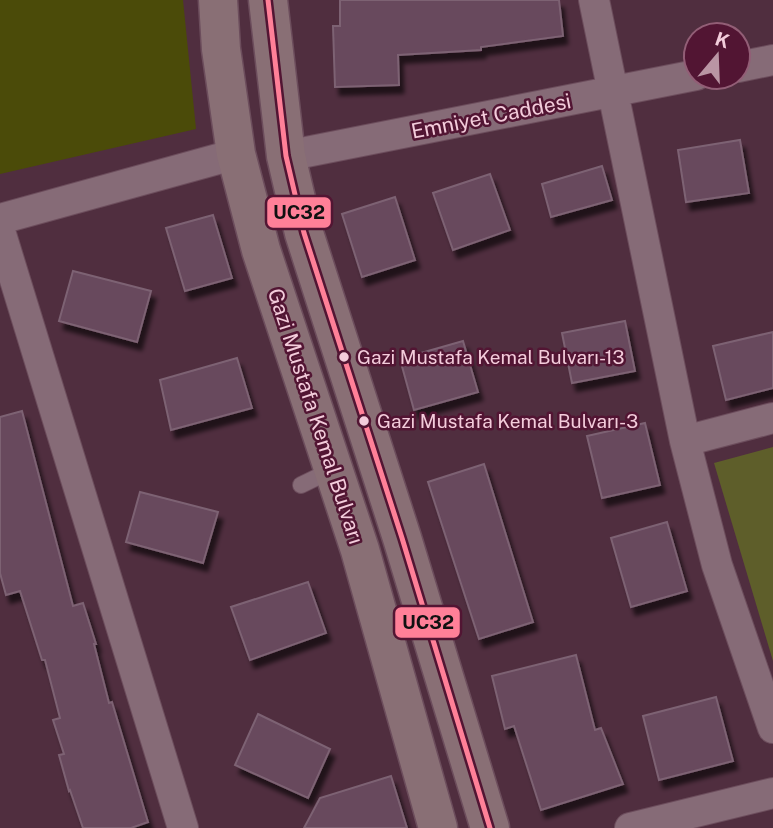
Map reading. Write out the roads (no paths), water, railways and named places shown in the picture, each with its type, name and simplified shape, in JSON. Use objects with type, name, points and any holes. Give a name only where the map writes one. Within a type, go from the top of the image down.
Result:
[{"type":"main road","name":"Gazi Mustafa Kemal Bulvarı","points":[[218,0],[221,49],[236,154],[317,477],[360,550],[438,828]]},
{"type":"main road","name":"Gazi Mustafa Kemal Bulvarı","points":[[268,0],[286,156],[304,233],[402,538],[490,828]]},
{"type":"street","points":[[593,0],[685,441],[716,565],[773,728]]},
{"type":"street","points":[[752,64],[773,60]]},
{"type":"street","name":"Emniyet Caddesi","points":[[286,156],[682,78]]},
{"type":"street","points":[[0,219],[236,154]]},
{"type":"street","points":[[0,231],[183,828]]},
{"type":"street","points":[[685,441],[773,418]]},
{"type":"street","points":[[630,828],[773,793]]},
{"type":"place","name":"Gazi Mustafa Kemal Bulvarı-13","points":[[344,357]]},
{"type":"place","name":"Gazi Mustafa Kemal Bulvarı-3","points":[[364,421]]}]
